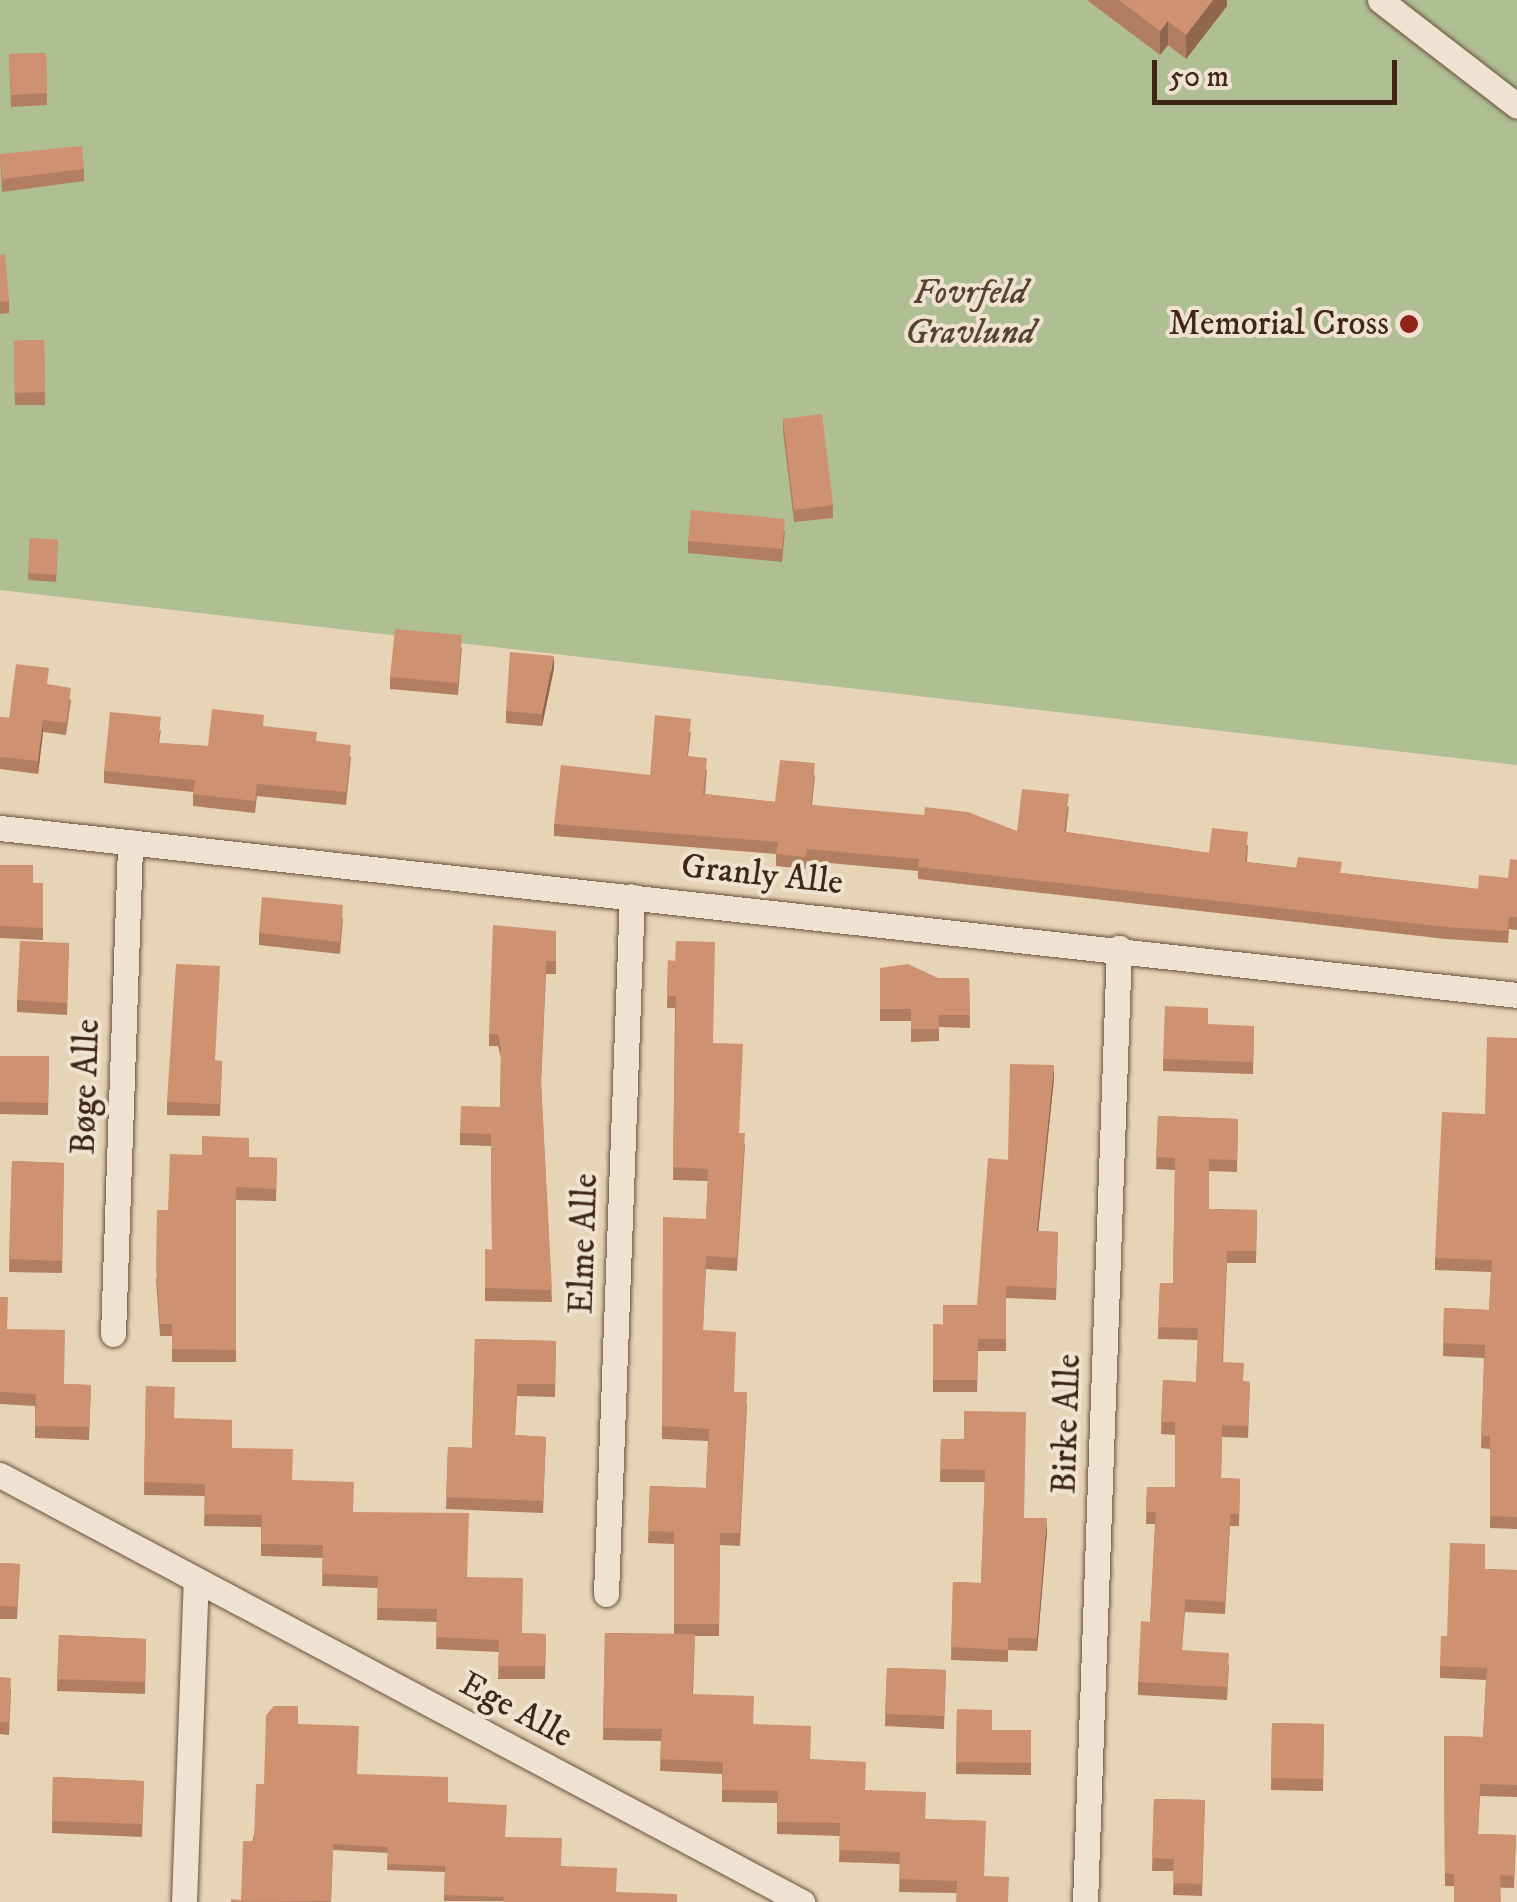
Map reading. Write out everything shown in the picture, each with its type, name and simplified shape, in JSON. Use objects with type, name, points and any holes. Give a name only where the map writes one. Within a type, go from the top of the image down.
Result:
[{"type":"street","points":[[1380,0],[1517,106]]},
{"type":"street","name":"Granly Alle","points":[[0,828],[1517,994]]},
{"type":"street","name":"Bøge Alle","points":[[113,1334],[130,842]]},
{"type":"street","name":"Elme Alle","points":[[606,1594],[632,896]]},
{"type":"street","name":"Birke Alle","points":[[1085,1902],[1119,948]]},
{"type":"street","name":"Ege Alle","points":[[0,1476],[802,1902]]},
{"type":"street","points":[[184,1902],[196,1580]]},
{"type":"green space","name":"Fovrfeld Gravlund","points":[[0,0],[1517,0],[1517,765],[0,590]]},
{"type":"building","points":[[1119,0],[1213,0],[1186,35],[1168,21],[1160,31]]},
{"type":"building","points":[[46,53],[47,93],[11,95],[9,54]]},
{"type":"building","points":[[82,146],[84,169],[2,179],[0,154]]},
{"type":"building","points":[[5,254],[9,301],[0,302],[0,255]]},
{"type":"building","points":[[44,340],[45,392],[15,393],[14,341]]},
{"type":"building","points":[[822,414],[833,505],[794,510],[783,419]]},
{"type":"building","points":[[691,510],[785,519],[782,549],[688,541]]},
{"type":"building","points":[[30,538],[58,540],[56,575],[28,573]]},
{"type":"building","points":[[395,629],[462,635],[458,683],[390,677]]},
{"type":"building","points":[[510,652],[554,656],[542,714],[506,711]]},
{"type":"building","points":[[16,664],[49,668],[47,684],[71,688],[66,723],[43,720],[38,761],[0,757],[0,717],[9,718]]},
{"type":"building","points":[[212,709],[264,715],[263,726],[317,732],[316,741],[351,745],[346,792],[257,784],[255,801],[193,794],[195,780],[104,771],[110,712],[161,717],[158,743],[208,746]]},
{"type":"building","points":[[655,715],[691,719],[687,756],[707,758],[703,794],[775,802],[780,760],[815,763],[811,805],[924,815],[925,807],[968,812],[1017,831],[1022,789],[1069,794],[1064,832],[1209,853],[1212,828],[1248,832],[1245,862],[1296,868],[1298,857],[1342,862],[1340,873],[1478,889],[1479,875],[1508,878],[1510,859],[1517,860],[1517,917],[1509,917],[1508,931],[1446,927],[918,867],[919,859],[807,849],[806,857],[776,854],[778,842],[554,824],[561,765],[650,775]]},
{"type":"building","points":[[0,865],[33,865],[33,883],[43,883],[43,928],[0,926]]},
{"type":"building","points":[[262,897],[343,905],[340,942],[259,933]]},
{"type":"building","points":[[493,925],[556,931],[556,961],[546,961],[541,1080],[552,1290],[485,1288],[485,1249],[492,1250],[491,1134],[460,1133],[461,1106],[500,1107],[501,1047],[498,1034],[489,1034]]},
{"type":"building","points":[[20,941],[69,943],[67,1003],[17,1000]]},
{"type":"building","points":[[676,941],[715,942],[713,1043],[743,1044],[739,1133],[745,1133],[737,1258],[706,1256],[703,1330],[736,1332],[734,1392],[747,1392],[740,1533],[720,1533],[719,1624],[674,1624],[674,1532],[648,1531],[650,1486],[706,1488],[709,1429],[662,1426],[663,1217],[706,1219],[708,1169],[673,1167],[676,996],[667,996],[668,960],[675,961]]},
{"type":"building","points":[[176,964],[220,966],[215,1060],[222,1061],[220,1104],[167,1102]]},
{"type":"building","points":[[908,964],[938,978],[969,978],[970,1015],[938,1015],[939,1029],[911,1029],[911,1009],[880,1009],[880,968]]},
{"type":"building","points":[[1165,1006],[1208,1008],[1208,1024],[1254,1026],[1253,1062],[1163,1059]]},
{"type":"building","points":[[1487,1037],[1517,1038],[1517,1517],[1490,1516],[1490,1436],[1481,1436],[1485,1345],[1443,1343],[1444,1308],[1489,1310],[1492,1260],[1435,1258],[1442,1112],[1485,1114]]},
{"type":"building","points":[[0,1056],[49,1056],[48,1103],[0,1102]]},
{"type":"building","points":[[1010,1064],[1054,1065],[1037,1231],[1058,1232],[1056,1288],[1006,1286],[1006,1339],[978,1339],[977,1380],[933,1380],[933,1324],[943,1325],[943,1305],[977,1305],[988,1158],[1008,1160]]},
{"type":"building","points":[[1158,1116],[1238,1119],[1237,1160],[1209,1159],[1209,1209],[1257,1210],[1256,1251],[1227,1251],[1222,1362],[1244,1363],[1243,1381],[1250,1382],[1248,1426],[1222,1425],[1221,1478],[1240,1479],[1239,1514],[1230,1514],[1225,1602],[1185,1599],[1182,1650],[1229,1653],[1227,1687],[1138,1682],[1141,1621],[1150,1622],[1156,1512],[1146,1512],[1147,1487],[1175,1487],[1175,1422],[1161,1422],[1163,1380],[1196,1382],[1198,1328],[1158,1327],[1160,1283],[1173,1283],[1175,1158],[1156,1157]]},
{"type":"building","points":[[202,1136],[249,1138],[249,1157],[277,1158],[276,1189],[236,1187],[236,1350],[172,1349],[172,1324],[160,1324],[157,1210],[168,1210],[170,1154],[202,1155]]},
{"type":"building","points":[[12,1161],[64,1163],[62,1261],[9,1259]]},
{"type":"building","points":[[0,1297],[8,1297],[7,1329],[65,1330],[64,1384],[91,1385],[89,1427],[35,1426],[36,1394],[0,1392]]},
{"type":"building","points":[[475,1339],[556,1341],[555,1384],[517,1384],[515,1435],[546,1437],[543,1501],[446,1497],[448,1447],[472,1448]]},
{"type":"building","points":[[146,1386],[175,1387],[174,1418],[232,1420],[232,1448],[293,1449],[292,1480],[354,1482],[353,1512],[469,1513],[467,1577],[523,1578],[522,1633],[546,1634],[545,1666],[498,1666],[499,1640],[436,1637],[437,1609],[377,1608],[378,1576],[322,1574],[323,1545],[261,1544],[262,1515],[204,1514],[205,1484],[144,1482]]},
{"type":"building","points":[[964,1411],[1026,1412],[1024,1518],[1047,1518],[1037,1638],[1008,1638],[1008,1650],[951,1647],[953,1582],[981,1583],[985,1470],[940,1469],[941,1439],[964,1439]]},
{"type":"building","points":[[1450,1543],[1485,1544],[1485,1569],[1517,1570],[1517,1785],[1480,1784],[1478,1834],[1516,1835],[1514,1876],[1500,1875],[1501,1902],[1454,1902],[1454,1874],[1445,1873],[1444,1736],[1483,1737],[1487,1668],[1440,1666],[1441,1636],[1447,1636]]},
{"type":"building","points":[[0,1563],[20,1564],[17,1607],[0,1606]]},
{"type":"building","points":[[605,1633],[695,1634],[692,1694],[754,1696],[753,1724],[811,1726],[810,1759],[866,1762],[865,1790],[926,1792],[925,1819],[986,1821],[984,1876],[1009,1877],[1008,1902],[956,1902],[957,1881],[899,1879],[900,1852],[839,1850],[840,1823],[777,1822],[778,1791],[722,1790],[723,1762],[660,1759],[662,1729],[603,1728]]},
{"type":"building","points":[[59,1635],[146,1639],[145,1682],[57,1679]]},
{"type":"building","points":[[887,1668],[946,1670],[944,1716],[885,1714]]},
{"type":"building","points":[[0,1677],[11,1678],[9,1722],[0,1722]]},
{"type":"building","points":[[274,1706],[298,1706],[298,1724],[359,1726],[357,1774],[448,1777],[448,1802],[507,1805],[505,1837],[562,1838],[561,1866],[617,1868],[616,1892],[677,1894],[677,1902],[503,1902],[504,1897],[444,1895],[445,1866],[387,1864],[388,1847],[333,1844],[331,1901],[231,1902],[241,1900],[243,1841],[254,1841],[256,1784],[264,1784],[266,1715]]},
{"type":"building","points":[[957,1709],[992,1710],[992,1730],[1031,1730],[1031,1763],[956,1762]]},
{"type":"building","points":[[1272,1723],[1324,1724],[1323,1779],[1271,1778]]},
{"type":"building","points":[[53,1777],[144,1781],[142,1824],[52,1821]]},
{"type":"building","points":[[1154,1799],[1205,1800],[1202,1884],[1173,1883],[1174,1859],[1152,1858]]},
{"type":"place","name":"Memorial Cross","points":[[1409,324]]}]
